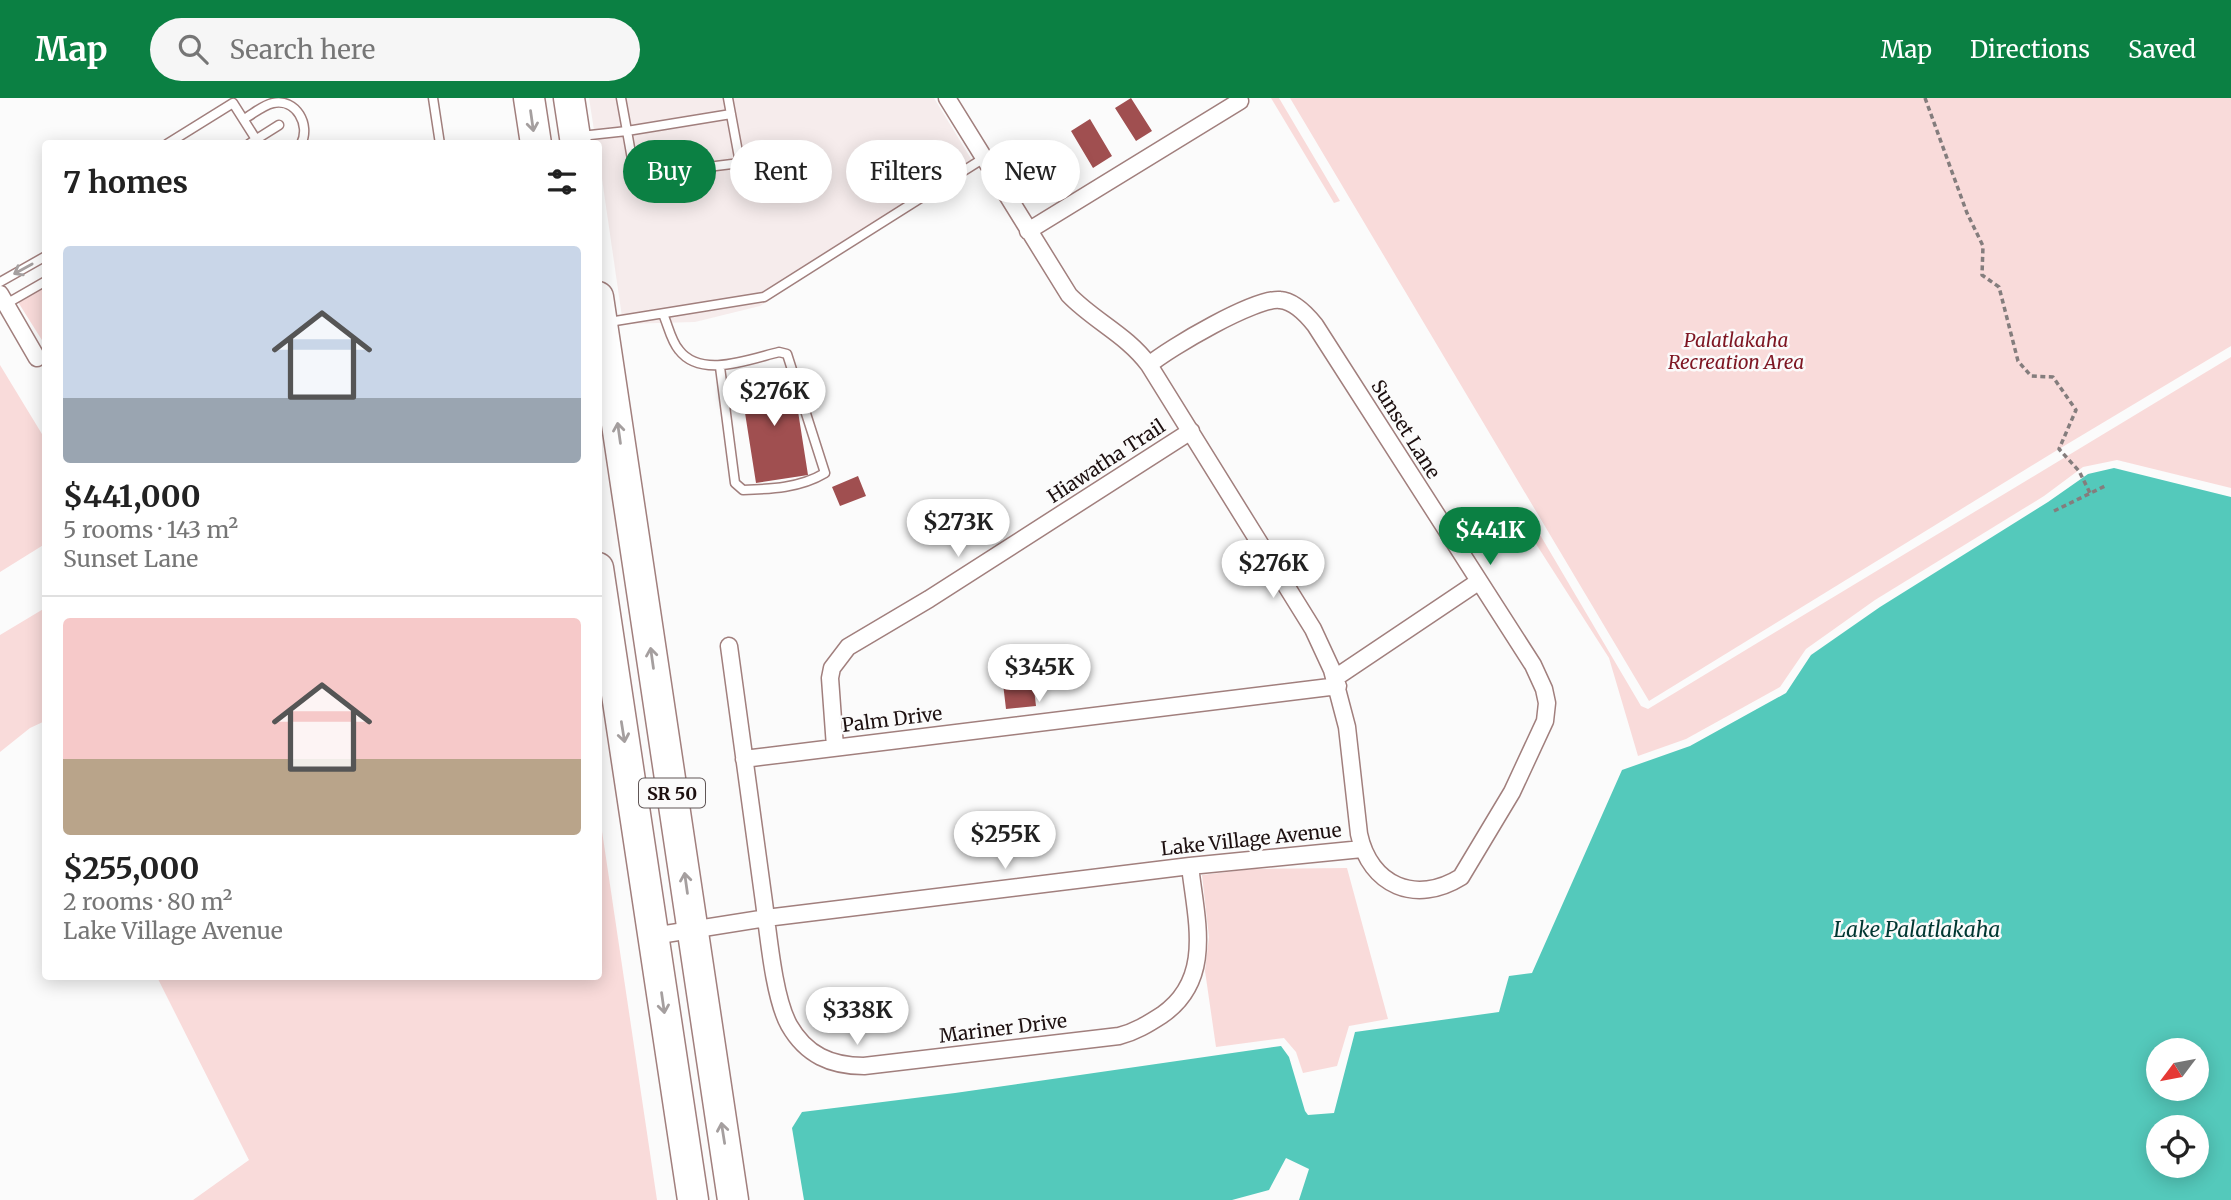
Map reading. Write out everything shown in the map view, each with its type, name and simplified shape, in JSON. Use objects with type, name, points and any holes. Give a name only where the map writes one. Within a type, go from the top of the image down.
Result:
[{"type":"highway","points":[[529,98],[535,140]]},
{"type":"highway","points":[[569,98],[575,140]]},
{"type":"highway","name":"SR 50","points":[[602,323],[733,1200]]},
{"type":"highway","name":"SR 50","points":[[602,595],[693,1200]]},
{"type":"street","name":"Lake Village Avenue","points":[[947,98],[981,153]]},
{"type":"street","points":[[1028,231],[1240,101]]},
{"type":"street","name":"Lake Village Avenue","points":[[653,936],[766,918],[1190,866],[1362,849],[1347,727],[1336,682],[1313,629],[1149,365],[1122,335],[1069,295],[1011,203]]},
{"type":"street","points":[[3,299],[37,358]]},
{"type":"street","name":"Sunset Lane","points":[[1149,365],[1181,344],[1246,309],[1280,299],[1289,302],[1315,325],[1539,677],[1546,703],[1545,721],[1512,792],[1461,877],[1435,887],[1410,890],[1398,887],[1381,877],[1362,849]]},
{"type":"street","name":"Hiawatha Trail","points":[[835,747],[830,678],[832,668],[848,647],[929,599],[1191,431]]},
{"type":"street","name":"Palm Drive","points":[[744,759],[1336,682],[1478,582]]},
{"type":"street","name":"Mariner Drive","points":[[729,646],[766,918],[781,1004],[789,1025],[811,1053],[826,1061],[844,1066],[864,1066],[1119,1036],[1147,1024],[1169,1010],[1185,995],[1192,981],[1199,939],[1190,866]]},
{"type":"lane","points":[[433,98],[439,140]]},
{"type":"lane","points":[[621,98],[635,176],[740,163],[728,98]]},
{"type":"lane","points":[[173,140],[233,103],[254,140]]},
{"type":"lane","points":[[244,119],[267,104],[287,104],[302,117],[305,128],[302,140]]},
{"type":"lane","points":[[575,140],[731,114]]},
{"type":"lane","points":[[258,140],[279,125]]},
{"type":"lane","points":[[602,310],[663,314],[764,297],[981,160]]},
{"type":"lane","points":[[0,282],[42,258]]},
{"type":"lane","points":[[3,299],[42,283]]},
{"type":"lane","points":[[663,314],[679,351],[698,363],[720,367],[779,352],[786,354],[825,473],[812,481],[778,488],[743,490],[735,483],[720,367]]},
{"type":"path","points":[[1925,98],[1967,213],[1983,246],[1982,275],[1998,287],[2018,361],[2031,376],[2053,377],[2076,410],[2059,449],[2079,471],[2090,493]]},
{"type":"path","points":[[2053,511],[2105,486]]},
{"type":"shaded area","points":[[589,98],[934,98],[960,140],[846,140],[846,203],[920,203],[760,306],[695,322],[623,324],[602,179],[602,140],[596,140]]},
{"type":"shaded area","points":[[967,152],[976,167],[967,173]]},
{"type":"green space","points":[[1271,98],[1279,98],[1340,201],[1334,203]]},
{"type":"green space","name":"Palatlakaha Recreation Area","points":[[1290,98],[2231,98],[2231,346],[1649,701]]},
{"type":"green space","points":[[42,283],[42,340],[18,302]]},
{"type":"green space","points":[[2231,357],[2231,488],[2117,460],[2083,467],[2044,496],[1875,600],[1806,649],[1780,687],[1686,739],[1638,756],[1609,658],[1529,533],[1536,528],[1641,706],[1648,709]]},
{"type":"green space","points":[[0,365],[42,434],[42,546],[0,572]]},
{"type":"green space","points":[[42,610],[42,722],[30,728],[0,752],[0,635]]},
{"type":"green space","points":[[602,831],[657,1200],[193,1200],[249,1160],[159,980],[602,980]]},
{"type":"green space","points":[[1347,868],[1388,1019],[1349,1026],[1337,1066],[1303,1073],[1296,1052],[1284,1038],[1216,1047],[1205,971],[1209,937],[1202,875],[1253,869]]},
{"type":"water","name":"Lake Palatlakaha","points":[[2114,468],[2231,497],[2231,1200],[1299,1200],[1309,1169],[1286,1158],[1269,1190],[1232,1200],[804,1200],[792,1128],[802,1112],[1281,1046],[1289,1057],[1308,1115],[1334,1113],[1355,1032],[1499,1012],[1509,976],[1532,973],[1622,770],[1690,746],[1786,693],[1811,655],[1880,607],[2088,474]]},
{"type":"building","points":[[1131,98],[1152,131],[1136,141],[1115,108]]},
{"type":"building","points":[[1090,119],[1112,156],[1093,168],[1080,146],[1080,140],[1076,140],[1071,131]]},
{"type":"building","points":[[792,373],[808,475],[756,483],[740,381]]},
{"type":"building","points":[[858,476],[866,496],[840,506],[832,487]]},
{"type":"building","points":[[1030,655],[1036,706],[1006,709],[1000,658]]}]
